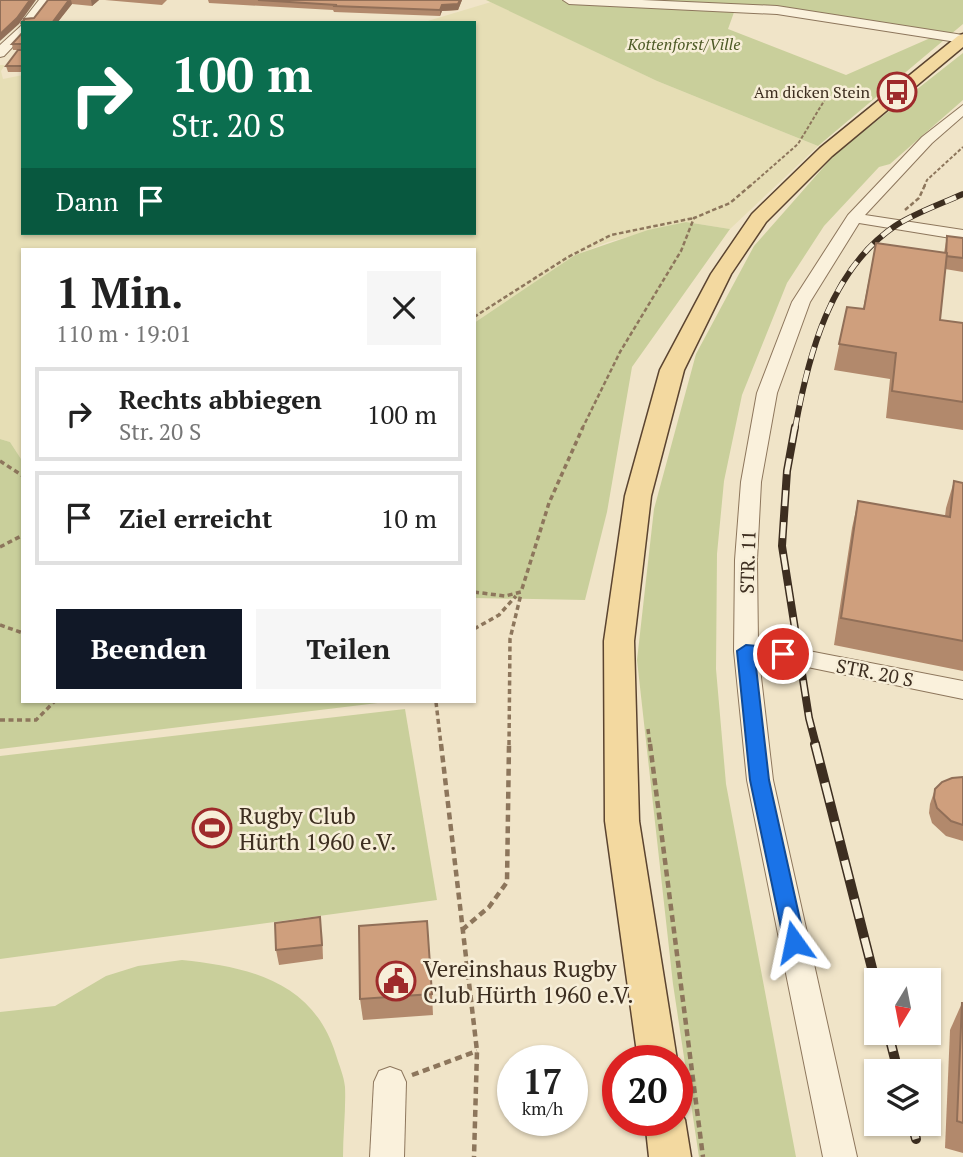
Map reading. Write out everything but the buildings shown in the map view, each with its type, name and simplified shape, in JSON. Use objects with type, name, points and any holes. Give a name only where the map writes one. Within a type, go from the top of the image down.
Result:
[{"type":"main road","points":[[655,1045],[622,821],[619,641],[638,496],[672,370],[721,274],[759,218],[786,190],[886,102],[963,39]]},
{"type":"main road","points":[[667,1136],[670,1157]]},
{"type":"street","points":[[29,21],[46,0]]},
{"type":"street","points":[[569,0],[777,10],[963,39]]},
{"type":"street","points":[[0,53],[21,30]]},
{"type":"street","name":"STR. 11","points":[[841,1157],[760,780],[746,651],[746,560],[751,482],[767,393],[801,302],[854,218],[909,158],[963,109]]},
{"type":"street","points":[[854,218],[963,235]]},
{"type":"street","name":"STR. 20 S","points":[[746,651],[791,656],[963,690]]},
{"type":"street","points":[[387,1157],[390,1082]]},
{"type":"path","points":[[476,316],[568,257],[611,236],[694,218],[730,203],[797,144],[827,96],[886,102]]},
{"type":"path","points":[[882,224],[919,198],[928,180],[963,147]]},
{"type":"path","points":[[462,930],[489,907],[507,882],[510,639],[521,592],[549,503],[566,461],[620,352],[681,251],[694,218]]},
{"type":"path","points":[[0,461],[21,475]]},
{"type":"path","points":[[0,547],[21,536]]},
{"type":"path","points":[[476,592],[516,596]]},
{"type":"path","points":[[476,628],[499,615],[521,592]]},
{"type":"path","points":[[0,625],[21,632]]},
{"type":"path","points":[[0,720],[36,720],[53,703]]},
{"type":"path","points":[[436,703],[477,1051],[474,1157]]},
{"type":"path","points":[[647,721],[703,1157]]},
{"type":"path","points":[[390,1082],[477,1051]]},
{"type":"shaded area","points":[[491,2],[657,81],[818,146],[730,229],[686,222],[608,242],[575,255],[476,322],[476,248],[21,248],[21,459],[10,442],[0,439],[0,65],[5,65],[1,71],[3,79],[21,75],[21,235],[476,235],[476,21],[428,21]]},
{"type":"green space","name":"Kottenforst/Ville","points":[[486,0],[963,0],[963,24],[818,146],[657,81]],"holes":[[[737,4],[797,9],[944,32],[846,75],[728,29]]]},
{"type":"green space","points":[[963,53],[963,100],[890,164],[879,167],[824,226],[787,283],[742,395],[724,481],[717,554],[716,669],[726,784],[796,1157],[699,1157],[693,1117],[693,1045],[682,1045],[673,984],[637,660],[654,509],[696,354],[754,246],[836,153]]},
{"type":"green space","points":[[686,222],[730,229],[632,367],[607,512],[585,600],[476,598],[476,322],[575,255],[648,230]]},
{"type":"green space","points":[[0,439],[10,442],[21,459],[21,703],[378,703],[0,749]]},
{"type":"green space","name":"Rugby Club Hürth 1960 e.V.","points":[[405,709],[437,900],[0,959],[0,756]]},
{"type":"green space","points":[[182,960],[255,974],[296,995],[312,1010],[326,1030],[344,1079],[343,1157],[0,1157],[0,1012],[55,1006],[106,976],[138,966]]},
{"type":"railway","points":[[795,429],[815,344],[838,290],[854,266],[873,244],[895,226],[963,194]]},
{"type":"railway","points":[[795,427],[787,471],[782,546],[809,718],[816,745]]},
{"type":"railway","points":[[815,744],[872,968]]},
{"type":"railway","points":[[891,1045],[895,1059]]},
{"type":"place","name":"Am dicken Stein","points":[[897,92]]},
{"type":"place","name":"Rugby Club Hürth 1960 e.V.","points":[[212,828]]},
{"type":"place","name":"Vereinshaus Rugby Club Hürth 1960 e.V.","points":[[396,981]]},
{"type":"route","points":[[783,654],[746,651],[760,780],[794,942]]}]
